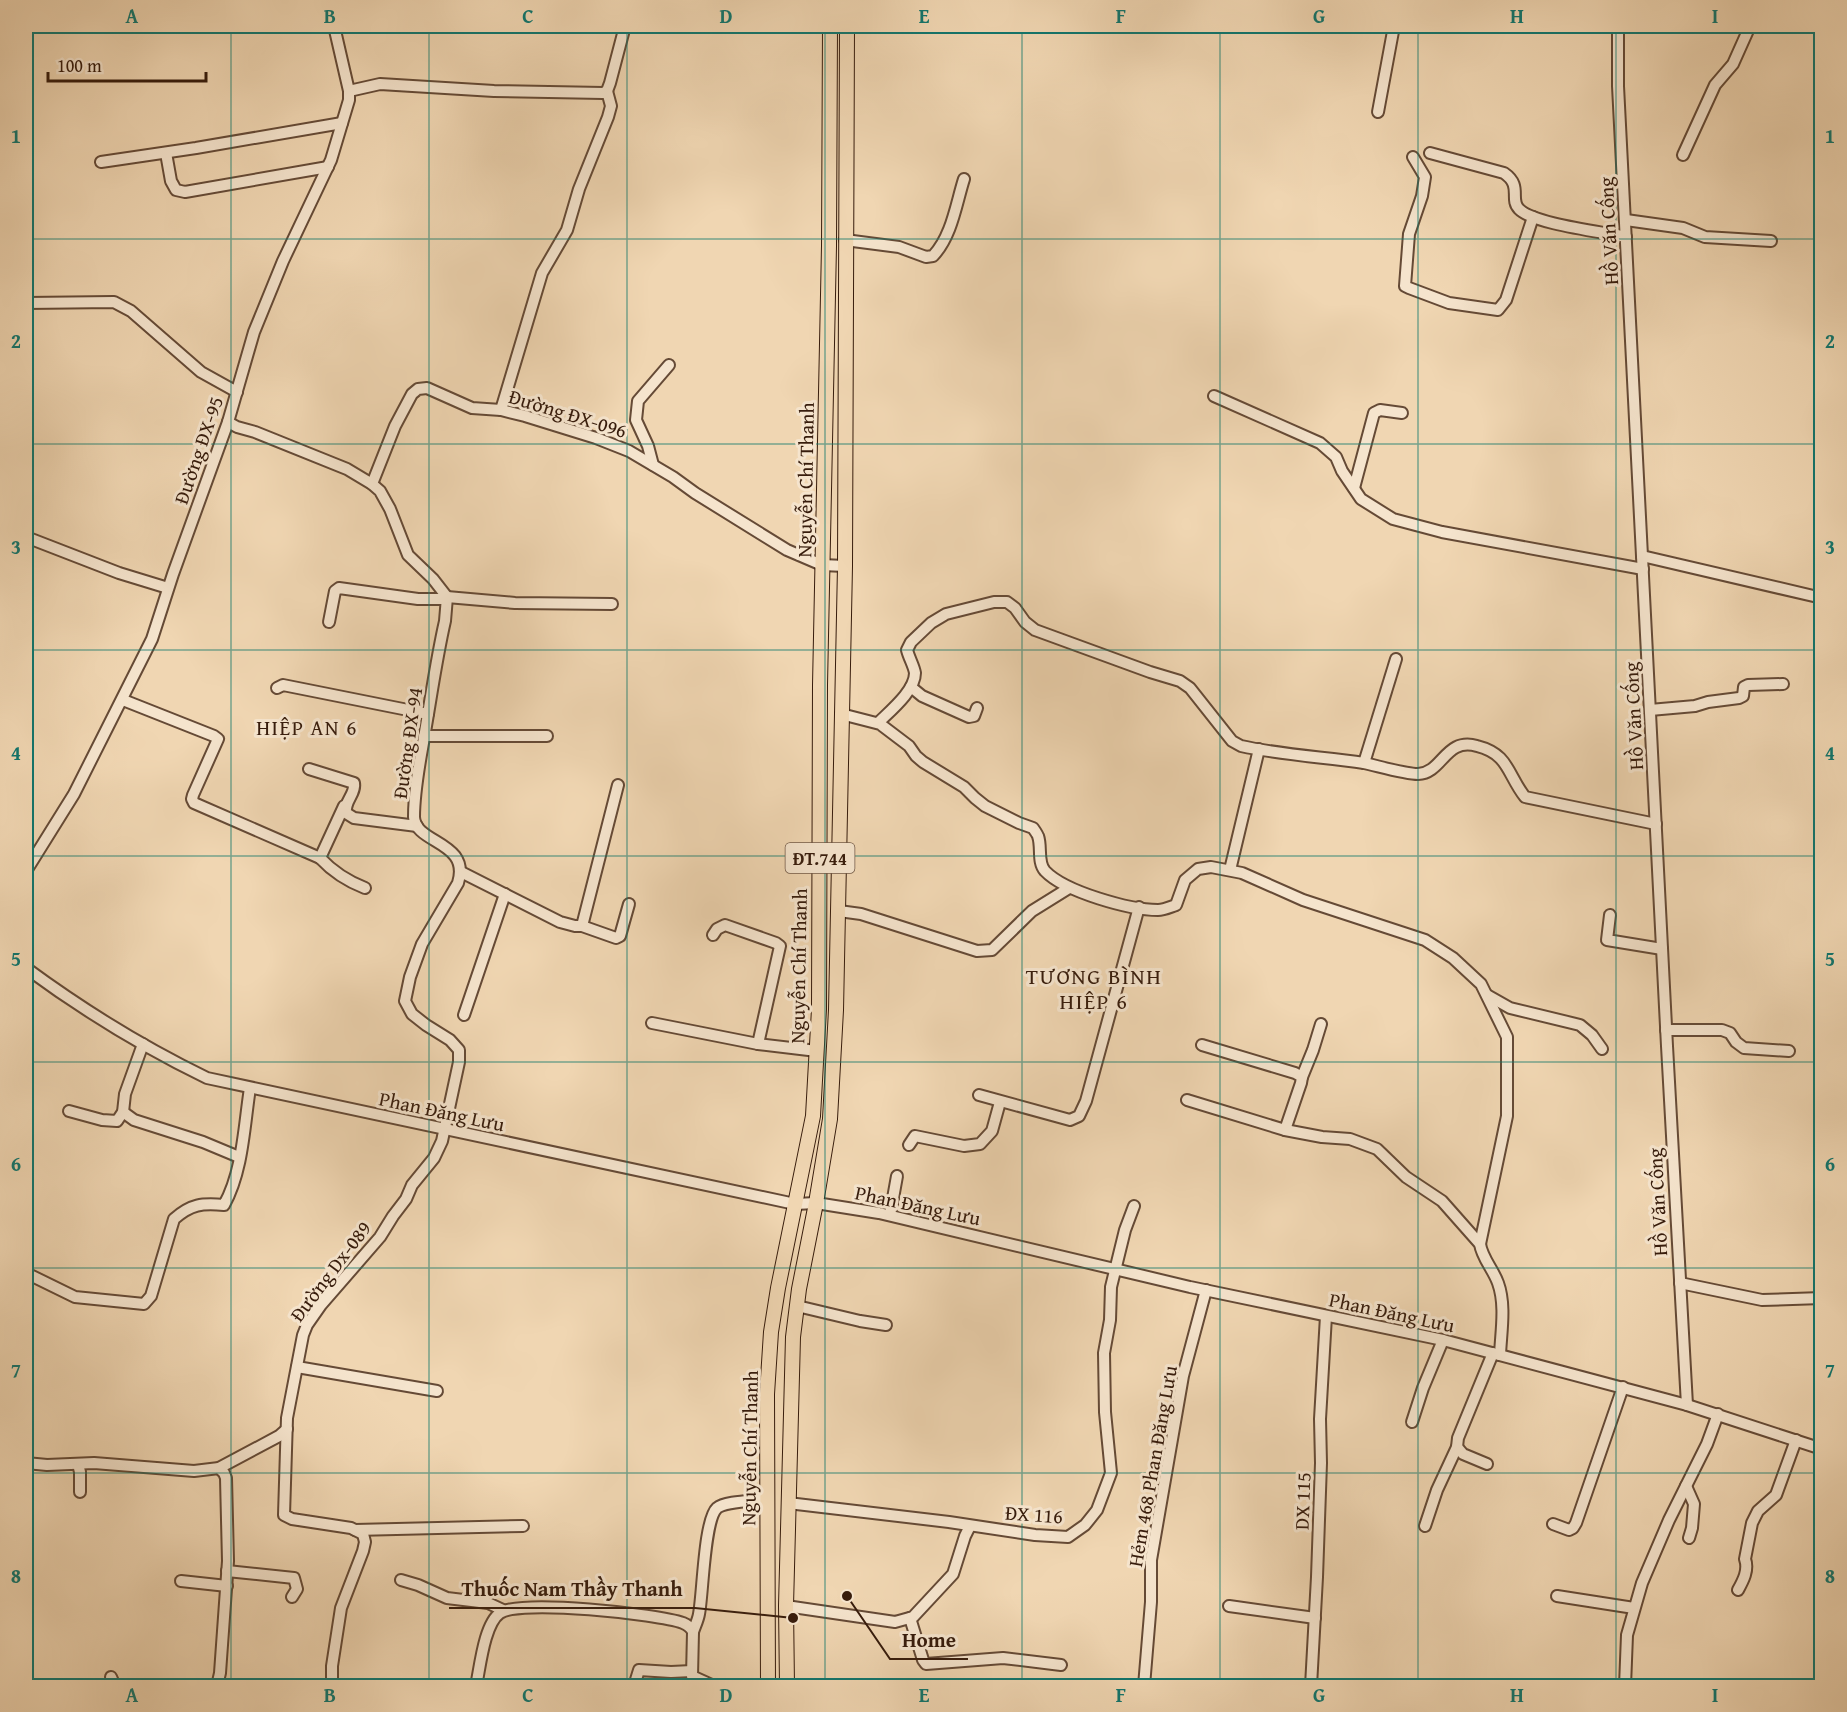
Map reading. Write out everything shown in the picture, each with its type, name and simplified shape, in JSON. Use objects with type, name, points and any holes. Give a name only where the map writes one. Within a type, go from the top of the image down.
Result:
[{"type":"main road","name":"Nguyễn Chí Thanh","points":[[768,1686],[767,1394],[771,1332],[813,1116],[819,1008],[822,565],[829,246],[830,26]]},
{"type":"main road","name":"Nguyễn Chí Thanh","points":[[787,1686],[786,1606],[793,1337],[796,1306],[830,1119],[836,1010],[845,566],[847,26]]},
{"type":"main road","points":[[819,910],[838,911]]},
{"type":"street","name":"Đường ĐX-95","points":[[26,871],[74,794],[152,639],[228,422],[258,322],[283,261],[328,167],[349,100],[334,26]]},
{"type":"street","points":[[501,410],[542,273],[567,230],[579,189],[608,117],[611,106],[607,91],[625,26]]},
{"type":"street","points":[[1377,112],[1394,26]]},
{"type":"street","name":"Hồ Văn Cống","points":[[1618,26],[1618,86],[1687,1405]]},
{"type":"street","points":[[1683,155],[1715,85],[1732,64],[1750,26]]},
{"type":"street","points":[[349,92],[380,84],[494,91],[603,93],[607,91]]},
{"type":"street","points":[[101,162],[342,123]]},
{"type":"street","points":[[166,153],[171,182],[176,190],[185,192],[328,167]]},
{"type":"street","points":[[1430,153],[1504,173],[1512,178],[1515,185],[1516,206],[1521,212],[1550,222],[1626,237]]},
{"type":"street","points":[[1413,158],[1425,177],[1422,196],[1409,234],[1405,286],[1409,288],[1449,303],[1498,310],[1506,300],[1533,217]]},
{"type":"street","points":[[845,240],[890,246],[926,257],[933,256],[943,243],[949,229],[964,179]]},
{"type":"street","points":[[1626,220],[1683,228],[1705,237],[1771,241]]},
{"type":"street","points":[[26,303],[114,302],[131,311],[201,372],[237,392]]},
{"type":"street","points":[[653,465],[648,446],[636,420],[638,401],[669,365]]},
{"type":"street","name":"Đường ĐX-096","points":[[372,484],[395,426],[412,394],[418,389],[427,388],[472,408],[501,410],[596,438],[628,451],[787,550],[822,565]]},
{"type":"street","points":[[1214,396],[1320,443],[1336,457],[1342,471],[1361,499],[1393,519],[1442,532],[1643,569]]},
{"type":"street","points":[[1354,488],[1374,412],[1380,410],[1402,413]]},
{"type":"street","points":[[228,422],[347,470],[372,484],[380,491],[390,509],[408,555],[433,579],[446,598]]},
{"type":"street","points":[[26,537],[119,573],[168,588]]},
{"type":"street","points":[[1642,556],[1821,598]]},
{"type":"street","points":[[822,565],[845,566]]},
{"type":"street","points":[[329,622],[335,591],[339,588],[418,599],[612,604]]},
{"type":"street","name":"Đường ĐX-94","points":[[446,598],[445,621],[416,784],[414,820],[419,830],[435,839],[453,855],[460,864],[462,872]]},
{"type":"street","points":[[878,723],[914,682],[915,670],[907,650],[911,642],[931,623],[946,614],[994,602],[1007,602],[1035,630],[1180,681],[1190,688],[1232,741],[1241,746],[1364,763],[1418,774],[1431,768],[1450,750],[1458,746],[1465,744],[1477,746],[1498,755],[1525,797],[1656,824]]},
{"type":"street","points":[[1364,763],[1396,659]]},
{"type":"street","points":[[1650,710],[1695,706],[1742,698],[1744,687],[1748,685],[1783,684]]},
{"type":"street","points":[[277,688],[283,685],[428,714]]},
{"type":"street","points":[[911,687],[922,696],[969,717],[974,716],[977,708]]},
{"type":"street","points":[[123,700],[218,739],[193,795],[194,803],[320,858],[338,874],[365,888]]},
{"type":"street","points":[[841,714],[878,723],[909,746],[923,762],[964,787],[985,806],[1033,828],[1038,836],[1041,865],[1045,871],[1069,888],[1095,898],[1161,910],[1176,905],[1185,880],[1198,868],[1211,867],[1230,870],[1303,900],[1425,940],[1453,958],[1481,984],[1507,1037],[1507,1116],[1480,1244],[1481,1252],[1498,1283],[1502,1309],[1497,1354],[1458,1438],[1457,1447],[1437,1490],[1425,1526]]},
{"type":"street","points":[[424,736],[547,736]]},
{"type":"street","points":[[1230,870],[1259,750]]},
{"type":"street","points":[[309,769],[354,783],[355,788],[320,858]]},
{"type":"street","points":[[582,926],[618,785]]},
{"type":"street","points":[[344,806],[346,813],[354,818],[417,826]]},
{"type":"street","points":[[445,1130],[459,1062],[459,1050],[450,1040],[412,1014],[405,1001],[410,977],[422,944],[458,883],[462,872],[560,922],[582,926],[616,938],[620,936],[629,904]]},
{"type":"street","points":[[838,911],[861,914],[977,951],[992,950],[1032,911],[1069,888]]},
{"type":"street","points":[[464,1015],[505,894]]},
{"type":"street","points":[[979,1095],[1070,1120],[1079,1116],[1086,1101],[1138,907]]},
{"type":"street","points":[[1610,915],[1607,940],[1662,949]]},
{"type":"street","points":[[713,936],[717,929],[725,925],[780,946],[758,1044]]},
{"type":"street","name":"Phan Đăng Lưu","points":[[26,968],[73,1002],[171,1061],[207,1078],[795,1203],[816,1203],[890,1215],[1206,1290],[1443,1340],[1687,1405],[1821,1449]]},
{"type":"street","points":[[1487,995],[1510,1008],[1580,1025],[1602,1048]]},
{"type":"street","points":[[652,1023],[758,1044],[817,1051]]},
{"type":"street","points":[[1285,1130],[1321,1024]]},
{"type":"street","points":[[1666,1030],[1722,1030],[1730,1033],[1744,1048],[1789,1051]]},
{"type":"street","points":[[69,1111],[102,1120],[117,1121],[123,1112],[125,1094],[143,1044]]},
{"type":"street","points":[[1202,1045],[1302,1077]]},
{"type":"street","points":[[26,1272],[75,1298],[144,1304],[151,1296],[174,1219],[183,1210],[193,1205],[224,1204],[228,1197],[237,1172],[250,1088]]},
{"type":"street","points":[[1187,1100],[1285,1130],[1322,1137],[1350,1139],[1377,1149],[1406,1177],[1442,1201],[1480,1244]]},
{"type":"street","points":[[909,1145],[915,1136],[964,1146],[980,1144],[992,1131],[1000,1102]]},
{"type":"street","points":[[123,1112],[134,1120],[203,1142],[240,1157]]},
{"type":"street","name":"Đường Dx-089","points":[[354,1530],[292,1519],[284,1515],[287,1418],[301,1344],[308,1324],[321,1305],[380,1237],[406,1199],[412,1185],[434,1158],[445,1130]]},
{"type":"street","points":[[890,1215],[897,1176]]},
{"type":"street","name":"ĐX 116","points":[[788,1503],[1035,1535],[1068,1537],[1085,1525],[1097,1510],[1111,1473],[1105,1412],[1104,1353],[1110,1320],[1111,1287],[1125,1230],[1134,1206]]},
{"type":"street","points":[[1680,1283],[1762,1300],[1821,1298]]},
{"type":"street","name":"Hẻm 468 Phan Đăng Lưu","points":[[1144,1686],[1151,1602],[1151,1560],[1183,1376],[1206,1290]]},
{"type":"street","points":[[796,1306],[860,1321],[886,1324]]},
{"type":"street","name":"DX 115","points":[[1311,1686],[1321,1463],[1320,1419],[1326,1316]]},
{"type":"street","points":[[1412,1422],[1443,1340]]},
{"type":"street","points":[[297,1367],[437,1391]]},
{"type":"street","points":[[1553,1524],[1569,1530],[1576,1523],[1623,1387]]},
{"type":"street","points":[[1625,1686],[1627,1635],[1642,1583],[1669,1520],[1707,1444],[1718,1414]]},
{"type":"street","points":[[26,1463],[47,1465],[94,1463],[194,1472],[219,1468],[279,1436],[287,1429]]},
{"type":"street","points":[[1738,1590],[1744,1581],[1747,1565],[1745,1559],[1752,1523],[1758,1511],[1776,1496],[1796,1440]]},
{"type":"street","points":[[1457,1447],[1463,1454],[1487,1464]]},
{"type":"street","points":[[78,1464],[80,1492]]},
{"type":"street","points":[[217,1686],[227,1586],[226,1478],[219,1468]]},
{"type":"street","points":[[1686,1486],[1694,1504],[1689,1538]]},
{"type":"street","points":[[691,1678],[693,1632],[699,1614],[705,1552],[712,1516],[716,1509],[725,1504],[767,1499]]},
{"type":"street","points":[[354,1530],[523,1526]]},
{"type":"street","points":[[786,1606],[895,1622],[913,1617],[952,1575],[964,1536],[970,1526]]},
{"type":"street","points":[[332,1686],[332,1666],[341,1608],[365,1542],[363,1534],[354,1530]]},
{"type":"street","points":[[227,1571],[294,1578],[297,1589],[292,1597]]},
{"type":"street","points":[[401,1580],[447,1598],[488,1603],[503,1610],[525,1607],[609,1611],[669,1620],[692,1628],[693,1632]]},
{"type":"street","points":[[181,1581],[227,1586]]},
{"type":"street","points":[[1557,1596],[1634,1608]]},
{"type":"street","points":[[1229,1606],[1315,1618]]},
{"type":"street","points":[[476,1686],[487,1635],[496,1616],[503,1610]]},
{"type":"street","points":[[910,1618],[926,1664],[1008,1658],[1061,1665]]},
{"type":"street","points":[[634,1686],[639,1670],[671,1672],[714,1686]]},
{"type":"place","name":"Home","points":[[847,1596]]},
{"type":"place","name":"Thuốc Nam Thầy Thanh","points":[[793,1618]]},
{"type":"district","name":"HIỆP AN 6","points":[[307,727]]},
{"type":"district","name":"TƯƠNG BÌNH HIỆP 6","points":[[1094,988]]}]
